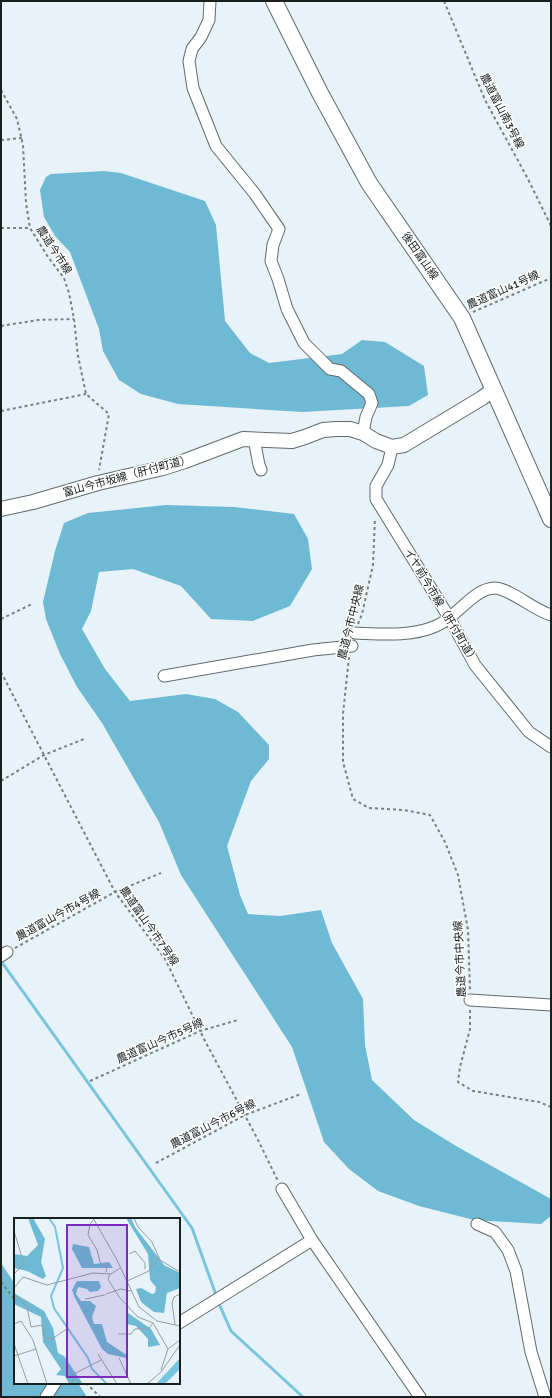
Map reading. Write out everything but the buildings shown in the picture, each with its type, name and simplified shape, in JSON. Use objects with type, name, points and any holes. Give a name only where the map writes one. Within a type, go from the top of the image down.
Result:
[{"type":"main road","name":"後田富山線","points":[[274,1],[320,92],[369,183],[462,318],[550,515]]},
{"type":"street","points":[[210,1],[209,20],[201,37],[192,49],[189,61],[193,88],[216,146],[255,194],[279,229],[273,245],[271,261],[287,309],[304,342],[330,368],[341,371],[369,394],[372,402],[366,417],[363,433]]},
{"type":"street","points":[[376,499],[376,486],[388,465],[392,447],[404,445],[482,398],[494,389]]},
{"type":"street","name":"富山今市坂線（肝付町道）","points":[[1,509],[33,502],[98,483],[163,468],[243,439],[292,441],[323,430],[350,429],[363,433],[376,441],[392,447]]},
{"type":"street","points":[[254,439],[261,470]]},
{"type":"street","name":"イヤ前今市線（肝付町道）","points":[[376,499],[450,618],[475,665],[529,732],[551,747]]},
{"type":"street","points":[[355,633],[391,634],[420,631],[437,626],[450,618],[473,597],[484,590],[494,588],[509,593],[542,612],[551,615]]},
{"type":"street","points":[[164,676],[313,650],[352,646]]},
{"type":"street","points":[[470,1000],[551,1005]]},
{"type":"street","points":[[282,1189],[312,1240],[420,1397]]},
{"type":"street","points":[[477,1224],[496,1232],[508,1250],[516,1271],[531,1352],[545,1397]]},
{"type":"street","points":[[180,1322],[312,1240]]},
{"type":"street","points":[[46,1397],[54,1384]]},
{"type":"path","name":"農道富山南3号線","points":[[444,1],[484,100],[528,179],[551,226]]},
{"type":"path","name":"農道今市線","points":[[1,90],[17,119],[22,138],[26,203],[30,228],[48,258],[64,278],[69,293],[74,319],[78,356],[86,394]]},
{"type":"path","points":[[1,140],[22,138]]},
{"type":"path","points":[[1,228],[30,228]]},
{"type":"path","name":"農道富山41号線","points":[[462,318],[551,278]]},
{"type":"path","points":[[1,326],[38,320],[74,319]]},
{"type":"path","points":[[1,411],[86,394],[108,414],[98,483]]},
{"type":"path","name":"農道今市中央線","points":[[355,633],[362,614],[373,565],[376,499]]},
{"type":"path","points":[[1,619],[32,604]]},
{"type":"path","name":"農道今市中央線","points":[[352,646],[348,662],[343,714],[343,762],[353,799],[369,808],[404,810],[430,815],[445,842],[458,875],[468,930],[470,1000],[470,1029],[460,1067],[458,1082],[473,1091],[539,1102],[551,1107]]},
{"type":"path","name":"農道富山今市7号線","points":[[1,672],[115,892],[164,959],[200,1031],[258,1138],[282,1189]]},
{"type":"path","points":[[1,781],[44,755],[84,739]]},
{"type":"path","name":"農道富山今市4号線","points":[[4,954],[115,892],[162,873]]},
{"type":"path","name":"農道富山今市5号線","points":[[90,1081],[200,1031],[238,1020]]},
{"type":"path","name":"農道富山今市6号線","points":[[156,1163],[245,1114],[301,1094]]},
{"type":"path","points":[[1,1282],[14,1299]]},
{"type":"path","points":[[87,1384],[100,1397]]},
{"type":"shaded area","points":[[104,171],[121,173],[205,201],[216,225],[225,321],[250,353],[269,363],[342,354],[362,340],[385,342],[424,366],[428,395],[409,406],[302,412],[178,404],[141,394],[119,380],[103,351],[99,329],[70,252],[55,236],[44,217],[40,190],[46,177],[51,174]]},
{"type":"shaded area","points":[[166,505],[234,507],[294,514],[308,539],[312,569],[290,606],[253,621],[211,619],[181,586],[133,569],[99,572],[91,611],[82,629],[105,669],[130,701],[186,694],[215,699],[238,712],[269,745],[269,759],[251,781],[227,846],[240,895],[248,914],[280,916],[321,910],[332,943],[363,999],[365,1045],[372,1080],[414,1120],[456,1146],[551,1199],[551,1216],[541,1224],[474,1220],[419,1206],[378,1191],[349,1169],[324,1142],[292,1047],[181,875],[159,822],[102,723],[77,687],[60,654],[46,619],[43,602],[55,551],[64,523],[88,513]]},
{"type":"shaded area","points":[[1,1263],[14,1282],[14,1384],[79,1384],[87,1397],[1,1397]]},
{"type":"waterway","points":[[1,961],[192,1228],[220,1306],[231,1331],[303,1397]]}]
